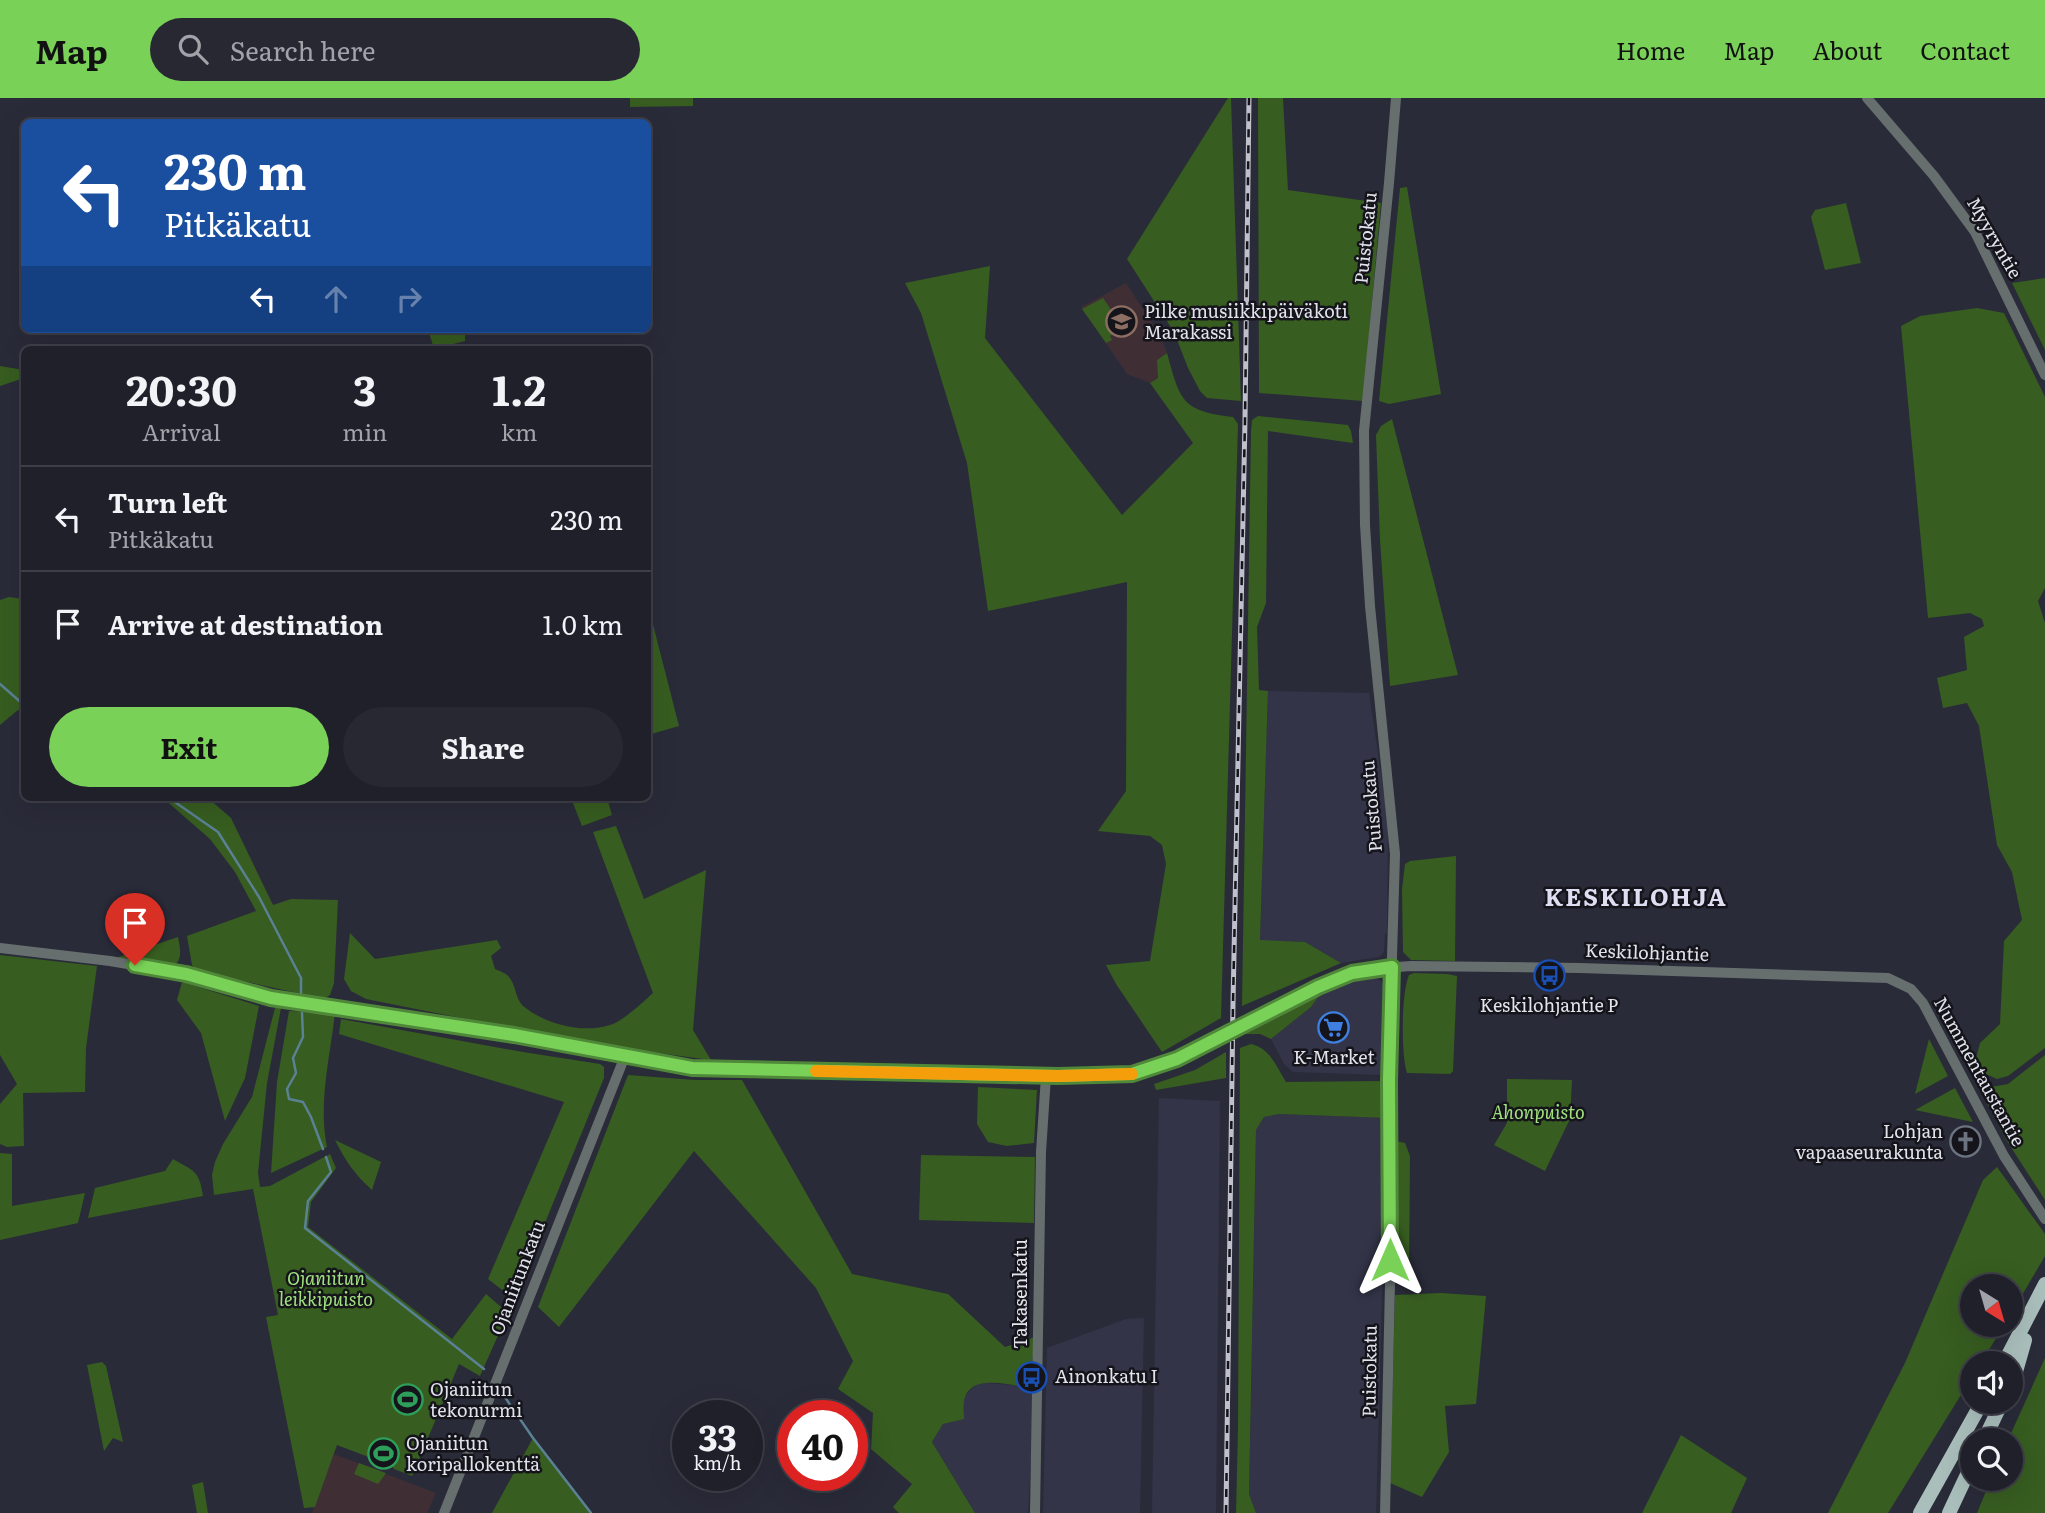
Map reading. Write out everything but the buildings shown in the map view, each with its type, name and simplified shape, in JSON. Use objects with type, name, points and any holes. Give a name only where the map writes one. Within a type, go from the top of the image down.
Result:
[{"type":"highway","points":[[2010,1351],[2045,1284]]},
{"type":"highway","points":[[2019,1351],[2045,1300]]},
{"type":"highway","points":[[2022,1351],[2025,1340]]},
{"type":"highway","points":[[1923,1510],[1975,1414]]},
{"type":"highway","points":[[1923,1510],[1983,1414]]},
{"type":"highway","points":[[1949,1513],[1960,1490]]},
{"type":"street","name":"Puistokatu","points":[[1385,1513],[1390,1284],[1389,1080],[1395,854],[1370,606],[1365,525],[1364,431],[1396,98]]},
{"type":"street","name":"Myyryntie","points":[[1867,98],[1934,176],[1975,232],[2045,375]]},
{"type":"street","name":"Keskilohjantie","points":[[0,948],[110,961],[186,974],[271,998],[502,1033],[692,1068],[1046,1076],[1132,1074],[1177,1059],[1318,987],[1352,973],[1392,967],[1829,974],[1888,978],[1900,983]]},
{"type":"street","name":"Nummentaustantie","points":[[1900,983],[1911,989],[1923,1003],[2004,1156],[2045,1219]]},
{"type":"street","name":"Ojaniitunkatu","points":[[444,1513],[625,1056]]},
{"type":"street","name":"Takasenkatu","points":[[1035,1513],[1041,1164],[1046,1076]]},
{"type":"shaded area","name":"Pilke musiikkipäiväkoti Marakassi","points":[[1126,283],[1160,335],[1167,353],[1157,360],[1158,378],[1150,383],[1127,374],[1081,307]]},
{"type":"shaded area","points":[[1268,691],[1369,693],[1388,821],[1387,933],[1384,952],[1379,957],[1341,963],[1305,942],[1260,941]]},
{"type":"shaded area","points":[[1373,976],[1383,982],[1384,1075],[1293,1072],[1284,1064],[1271,1039],[1311,1007],[1321,993],[1352,980]]},
{"type":"shaded area","points":[[1159,1098],[1220,1101],[1216,1513],[1152,1513]]},
{"type":"shaded area","points":[[1279,1114],[1387,1118],[1376,1513],[1256,1513],[1249,1494],[1256,1130],[1264,1117]]},
{"type":"shaded area","points":[[1144,1318],[1140,1513],[1043,1513],[1047,1348],[1126,1319]]},
{"type":"shaded area","points":[[986,1383],[1035,1387],[1028,1513],[975,1513],[932,1442],[971,1389]]},
{"type":"shaded area","points":[[334,1454],[436,1493],[427,1513],[312,1513]]},
{"type":"green space","points":[[630,98],[693,98],[693,106],[630,107]]},
{"type":"green space","points":[[1228,98],[1231,98],[1241,401],[1207,398],[1200,391],[1174,332],[1127,259]]},
{"type":"green space","points":[[1258,98],[1283,98],[1288,190],[1381,203],[1363,401],[1259,393]]},
{"type":"green space","points":[[1407,187],[1441,394],[1389,404],[1379,401],[1400,188]]},
{"type":"green space","points":[[1846,203],[1861,263],[1825,270],[1811,217],[1815,210]]},
{"type":"green space","points":[[990,266],[985,338],[1122,515],[1193,443],[1150,383],[1158,378],[1157,360],[1167,353],[1175,382],[1185,400],[1193,407],[1233,417],[1238,424],[1221,1018],[1162,1052],[1106,965],[1150,961],[1166,864],[1162,845],[1150,836],[1098,831],[1126,791],[1127,582],[988,611],[967,463],[921,313],[905,283]]},
{"type":"green space","points":[[2045,278],[2045,350],[2012,283]]},
{"type":"green space","points":[[1103,298],[1123,327],[1110,336],[1112,340],[1106,343],[1082,309]]},
{"type":"green space","points":[[1977,308],[2004,313],[2045,397],[2045,588],[2038,601],[2045,623],[2045,1048],[2008,1076],[1997,1079],[1986,1074],[1975,1063],[1980,1043],[2000,1024],[2004,941],[2022,920],[2012,872],[1997,845],[1979,726],[1967,703],[1943,708],[1937,678],[1967,670],[1964,637],[1984,626],[1982,619],[1970,613],[1928,618],[1901,326],[1920,316]]},
{"type":"green space","points":[[429,333],[465,333],[465,341],[433,346]]},
{"type":"green space","points":[[0,366],[21,370],[21,379],[0,386]]},
{"type":"green space","points":[[1258,416],[1348,425],[1353,443],[1268,431],[1266,603],[1257,627],[1259,690],[1268,691],[1260,940],[1305,942],[1341,963],[1242,1006],[1251,431],[1252,420]]},
{"type":"green space","points":[[1392,419],[1458,675],[1390,686],[1376,435],[1381,426]]},
{"type":"green space","points":[[9,597],[21,599],[21,710],[18,710],[0,725],[0,600]]},
{"type":"green space","points":[[651,617],[679,726],[651,734]]},
{"type":"green space","points":[[166,801],[211,801],[231,818],[273,905],[291,899],[338,900],[334,983],[330,995],[325,998],[311,996],[198,971],[192,965],[187,936],[256,911],[235,872],[210,839]]},
{"type":"green space","points":[[572,801],[608,801],[612,815],[582,826]]},
{"type":"green space","points":[[616,826],[644,899],[706,870],[693,1030],[711,1060],[495,1025],[366,999],[351,991],[344,979],[350,933],[375,959],[497,940],[501,948],[491,956],[495,969],[509,977],[520,1003],[532,1012],[564,1026],[576,1028],[599,1028],[620,1020],[653,993],[593,832]]},
{"type":"green space","points":[[1456,856],[1455,961],[1411,960],[1403,952],[1402,889],[1405,864],[1410,861]]},
{"type":"green space","points":[[178,937],[180,956],[174,966],[116,958]]},
{"type":"green space","points":[[0,955],[97,966],[86,1048],[85,1092],[23,1093],[24,1146],[7,1147],[0,1144],[0,1104],[17,1084],[0,1055]]},
{"type":"green space","points":[[1414,973],[1457,976],[1453,1071],[1450,1074],[1407,1073],[1403,1009],[1406,984],[1409,975]]},
{"type":"green space","points":[[182,982],[259,1006],[245,1078],[225,1121],[201,1033],[177,1000]]},
{"type":"green space","points":[[1321,993],[1311,1007],[1271,1039],[1260,1034],[1242,1034]]},
{"type":"green space","name":"Ojaniitun leikkipuisto","points":[[275,1008],[281,1008],[267,1083],[258,1173],[260,1187],[270,1186],[330,1154],[336,1168],[311,1202],[308,1227],[452,1339],[486,1294],[508,1313],[480,1376],[459,1364],[412,1476],[337,1445],[315,1507],[304,1508],[266,1317],[278,1315],[253,1189],[214,1195],[212,1175],[223,1144],[252,1097]]},
{"type":"green space","points":[[289,1011],[335,1013],[324,1097],[327,1147],[271,1173],[277,1082]]},
{"type":"green space","points":[[341,1019],[600,1064],[604,1067],[604,1078],[514,1299],[488,1279],[564,1102],[339,1034]]},
{"type":"green space","points":[[1929,1039],[1948,1076],[1915,1094]]},
{"type":"green space","points":[[1251,1044],[1268,1054],[1286,1082],[1379,1081],[1385,1085],[1387,1118],[1279,1114],[1264,1117],[1256,1130],[1249,1494],[1256,1513],[1236,1513],[1240,1048]]},
{"type":"green space","points":[[1226,1052],[1226,1078],[1156,1090],[1154,1084],[1195,1070]]},
{"type":"green space","points":[[2045,1055],[2045,1200],[2007,1141],[1970,1071],[1991,1087],[2008,1084]]},
{"type":"green space","points":[[628,1075],[742,1080],[852,1274],[948,1294],[1005,1347],[1035,1337],[1027,1387],[990,1383],[973,1387],[964,1402],[964,1419],[943,1424],[932,1442],[975,1513],[899,1513],[893,1507],[912,1484],[871,1449],[873,1413],[868,1410],[868,1400],[854,1400],[838,1389],[853,1361],[816,1288],[694,1151],[559,1327],[538,1307]]},
{"type":"green space","name":"Ahonpuisto","points":[[1507,1079],[1572,1080],[1570,1119],[1545,1171],[1494,1145],[1507,1123]]},
{"type":"green space","points":[[978,1087],[1037,1090],[1034,1143],[1007,1146],[988,1142],[977,1124]]},
{"type":"green space","points":[[1955,1088],[1973,1122],[1915,1110]]},
{"type":"green space","points":[[335,1140],[381,1162],[372,1190],[351,1167]]},
{"type":"green space","points":[[1396,1141],[1405,1143],[1410,1156],[1409,1283],[1394,1283]]},
{"type":"green space","points":[[0,1153],[12,1154],[12,1206],[85,1193],[78,1223],[0,1240]]},
{"type":"green space","points":[[921,1155],[1035,1157],[1034,1223],[919,1220]]},
{"type":"green space","points":[[173,1159],[198,1176],[203,1196],[88,1218],[95,1188],[165,1171]]},
{"type":"green space","points":[[1997,1167],[2045,1234],[2045,1256],[2023,1294],[2023,1274],[1960,1274],[1960,1337],[1997,1337],[1988,1351],[1960,1351],[1960,1396],[1888,1513],[1828,1513],[1905,1363],[1983,1180]]},
{"type":"green space","points":[[1441,1293],[1486,1296],[1476,1404],[1445,1406],[1449,1452],[1422,1497],[1390,1483],[1395,1295]]},
{"type":"green space","points":[[2045,1358],[2045,1513],[1977,1513],[1986,1491],[2023,1491],[2023,1428],[2013,1428],[2020,1414],[2023,1414],[2023,1407]]},
{"type":"green space","points":[[102,1362],[106,1366],[123,1442],[113,1438],[104,1451],[87,1365]]},
{"type":"green space","points":[[1681,1435],[1747,1478],[1731,1513],[1642,1513]]},
{"type":"green space","points":[[533,1438],[591,1513],[492,1513]]},
{"type":"green space","points":[[359,1463],[386,1473],[378,1484],[354,1474]]},
{"type":"green space","points":[[203,1482],[208,1513],[197,1513],[192,1485]]},
{"type":"waterway","points":[[0,684],[21,702]]},
{"type":"waterway","points":[[173,801],[218,832],[259,897],[301,978],[301,993]]},
{"type":"waterway","points":[[302,1013],[303,1037],[293,1058],[296,1073],[287,1089],[289,1099],[303,1102],[323,1149]]},
{"type":"waterway","points":[[326,1157],[331,1172],[308,1201],[305,1228],[484,1369]]},
{"type":"waterway","points":[[500,1390],[591,1513]]},
{"type":"railway","points":[[1226,1513],[1249,98]]},
{"type":"slow traffic","points":[[816,1071],[1058,1076],[1132,1074]]},
{"type":"place","name":"Pilke musiikkipäiväkoti Marakassi","points":[[1121,322]]},
{"type":"place","name":"Keskilohjantie P","points":[[1549,975]]},
{"type":"place","name":"K-Market","points":[[1334,1028]]},
{"type":"place","name":"Lohjan vapaaseurakunta","points":[[1966,1142]]},
{"type":"place","name":"Ainonkatu I","points":[[1032,1377]]},
{"type":"place","name":"Ojaniitun tekonurmi","points":[[407,1400]]},
{"type":"place","name":"Ojaniitun koripallokenttä","points":[[383,1454]]},
{"type":"district","name":"KESKILOHJA","points":[[1636,898]]},
{"type":"route","points":[[135,965],[186,974],[271,998],[514,1035],[692,1068],[1058,1076],[1132,1074],[1177,1059],[1318,987],[1352,973],[1370,968],[1392,967],[1389,1080],[1390,1260]]}]
